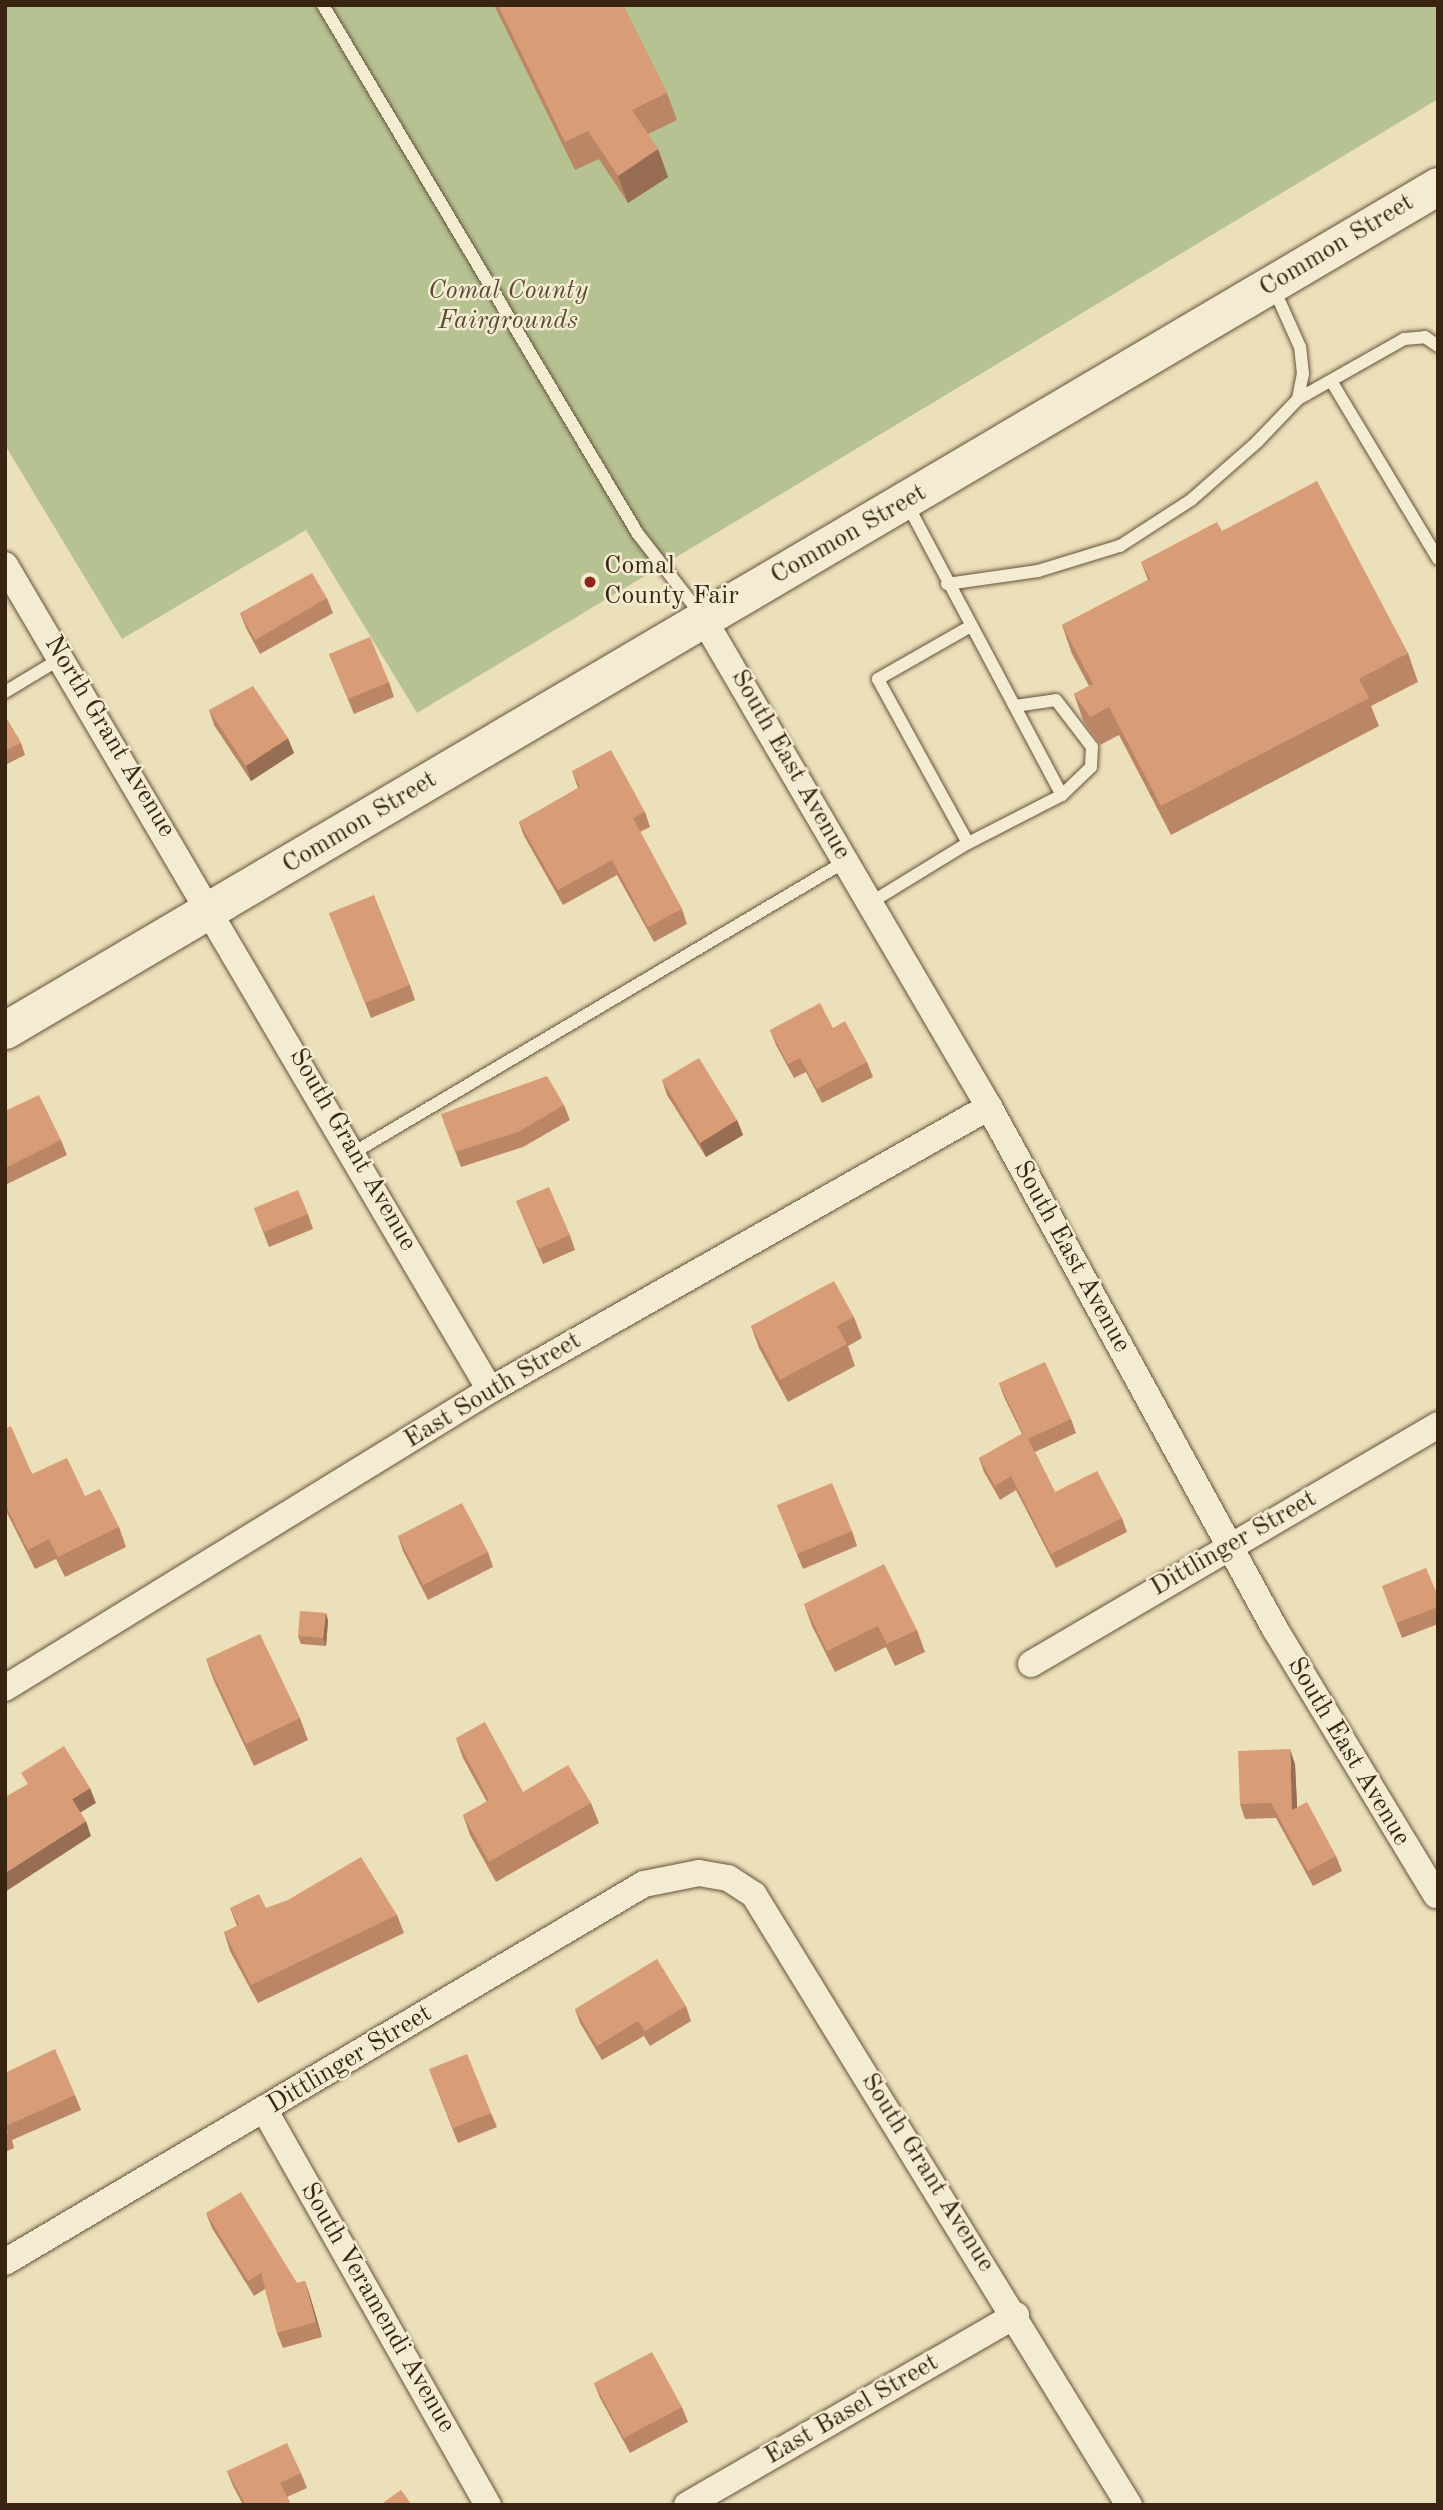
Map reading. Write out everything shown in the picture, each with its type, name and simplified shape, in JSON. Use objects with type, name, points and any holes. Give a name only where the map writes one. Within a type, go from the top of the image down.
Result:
[{"type":"main road","name":"Common Street","points":[[5,1030],[1438,186]]},
{"type":"street","name":"North Grant Avenue","points":[[5,565],[213,909]]},
{"type":"street","name":"South East Avenue","points":[[704,620],[989,1107],[1228,1546],[1436,1895]]},
{"type":"street","name":"South Grant Avenue","points":[[213,909],[490,1390]]},
{"type":"street","name":"East South Street","points":[[7,1685],[490,1390],[989,1107]]},
{"type":"street","name":"Dittlinger Street","points":[[1031,1664],[1438,1425]]},
{"type":"street","name":"South Grant Avenue","points":[[699,1873],[728,1878],[754,1895],[1016,2315],[1129,2505]]},
{"type":"street","name":"Dittlinger Street","points":[[5,2262],[265,2111],[644,1884],[699,1873]]},
{"type":"street","name":"South Veramendi Avenue","points":[[265,2111],[488,2505]]},
{"type":"street","name":"East Basel Street","points":[[687,2505],[1016,2315]]},
{"type":"lane","points":[[323,5],[638,534],[704,620]]},
{"type":"lane","points":[[1272,285],[1300,347],[1298,399]]},
{"type":"lane","points":[[947,583],[1038,571],[1120,546],[1191,500],[1298,399],[1333,384],[1404,339],[1424,337],[1438,346]]},
{"type":"lane","points":[[1333,384],[1438,559]]},
{"type":"lane","points":[[905,502],[969,627],[1062,795]]},
{"type":"lane","points":[[968,844],[878,679],[969,627]]},
{"type":"lane","points":[[5,692],[60,659]]},
{"type":"lane","points":[[870,903],[968,844],[1062,795],[1091,767],[1093,747],[1056,700],[1015,706]]},
{"type":"lane","points":[[353,1153],[846,861]]},
{"type":"green space","name":"Comal County Fairgrounds","points":[[5,5],[1438,5],[1438,99],[417,713],[306,530],[122,639],[5,445]]},
{"type":"building","points":[[498,5],[623,5],[667,93],[632,110],[658,149],[618,176],[588,131],[565,142]]},
{"type":"building","points":[[1317,481],[1408,653],[1359,679],[1369,698],[1161,806],[1109,707],[1090,717],[1074,694],[1093,684],[1062,625],[1150,579],[1141,562],[1217,522],[1222,531]]},
{"type":"building","points":[[312,573],[327,598],[255,640],[240,613]]},
{"type":"building","points":[[370,637],[389,682],[348,699],[329,654]]},
{"type":"building","points":[[253,686],[288,738],[246,766],[209,710]]},
{"type":"building","points":[[5,716],[21,743],[5,751]]},
{"type":"building","points":[[611,750],[645,812],[633,818],[682,909],[648,927],[612,860],[558,890],[519,822],[580,787],[572,771]]},
{"type":"building","points":[[374,895],[410,985],[365,1003],[329,913]]},
{"type":"building","points":[[820,1003],[833,1028],[845,1021],[867,1062],[817,1089],[800,1058],[788,1064],[770,1030]]},
{"type":"building","points":[[699,1058],[737,1120],[700,1143],[662,1080]]},
{"type":"building","points":[[547,1076],[564,1105],[518,1132],[455,1152],[441,1114]]},
{"type":"building","points":[[39,1095],[61,1140],[5,1168],[5,1111]]},
{"type":"building","points":[[549,1187],[570,1235],[538,1249],[516,1201]]},
{"type":"building","points":[[298,1190],[308,1214],[264,1232],[254,1208]]},
{"type":"building","points":[[834,1281],[854,1317],[837,1326],[847,1344],[780,1380],[751,1326]]},
{"type":"building","points":[[1045,1362],[1071,1419],[1028,1439],[1055,1492],[1097,1471],[1122,1518],[1051,1554],[1011,1476],[995,1486],[979,1458],[1023,1433],[999,1383]]},
{"type":"building","points":[[11,1426],[32,1474],[67,1458],[85,1496],[100,1489],[119,1527],[58,1557],[49,1539],[28,1550],[5,1504],[5,1429]]},
{"type":"building","points":[[832,1483],[852,1531],[797,1554],[777,1505]]},
{"type":"building","points":[[462,1503],[488,1552],[423,1585],[398,1536]]},
{"type":"building","points":[[884,1564],[917,1630],[887,1644],[878,1626],[827,1651],[804,1604]]},
{"type":"building","points":[[1426,1568],[1438,1596],[1438,1607],[1396,1623],[1382,1586]]},
{"type":"building","points":[[300,1611],[326,1613],[323,1638],[298,1636]]},
{"type":"building","points":[[260,1634],[300,1718],[246,1744],[206,1659]]},
{"type":"building","points":[[485,1722],[523,1792],[568,1765],[591,1803],[489,1862],[463,1815],[489,1800],[456,1738]]},
{"type":"building","points":[[64,1746],[90,1788],[72,1799],[86,1821],[5,1873],[5,1797],[28,1784],[21,1773]]},
{"type":"building","points":[[1290,1749],[1292,1810],[1307,1802],[1336,1856],[1308,1871],[1271,1803],[1240,1804],[1238,1751]]},
{"type":"building","points":[[361,1857],[397,1915],[251,1985],[224,1932],[239,1925],[230,1908],[259,1894],[266,1908],[288,1900]]},
{"type":"building","points":[[657,1959],[686,2006],[645,2031],[638,2021],[597,2046],[575,2009]]},
{"type":"building","points":[[55,2049],[75,2095],[6,2126],[9,2133],[5,2135],[5,2073]]},
{"type":"building","points":[[467,2054],[491,2113],[453,2128],[429,2069]]},
{"type":"building","points":[[241,2192],[297,2283],[305,2281],[316,2322],[277,2333],[261,2273],[248,2281],[206,2213]]},
{"type":"building","points":[[652,2352],[682,2407],[624,2438],[594,2383]]},
{"type":"building","points":[[287,2443],[301,2473],[280,2483],[291,2505],[246,2505],[227,2471]]},
{"type":"building","points":[[401,2490],[412,2505],[380,2505]]},
{"type":"place","name":"Comal County Fair","points":[[590,582]]}]
